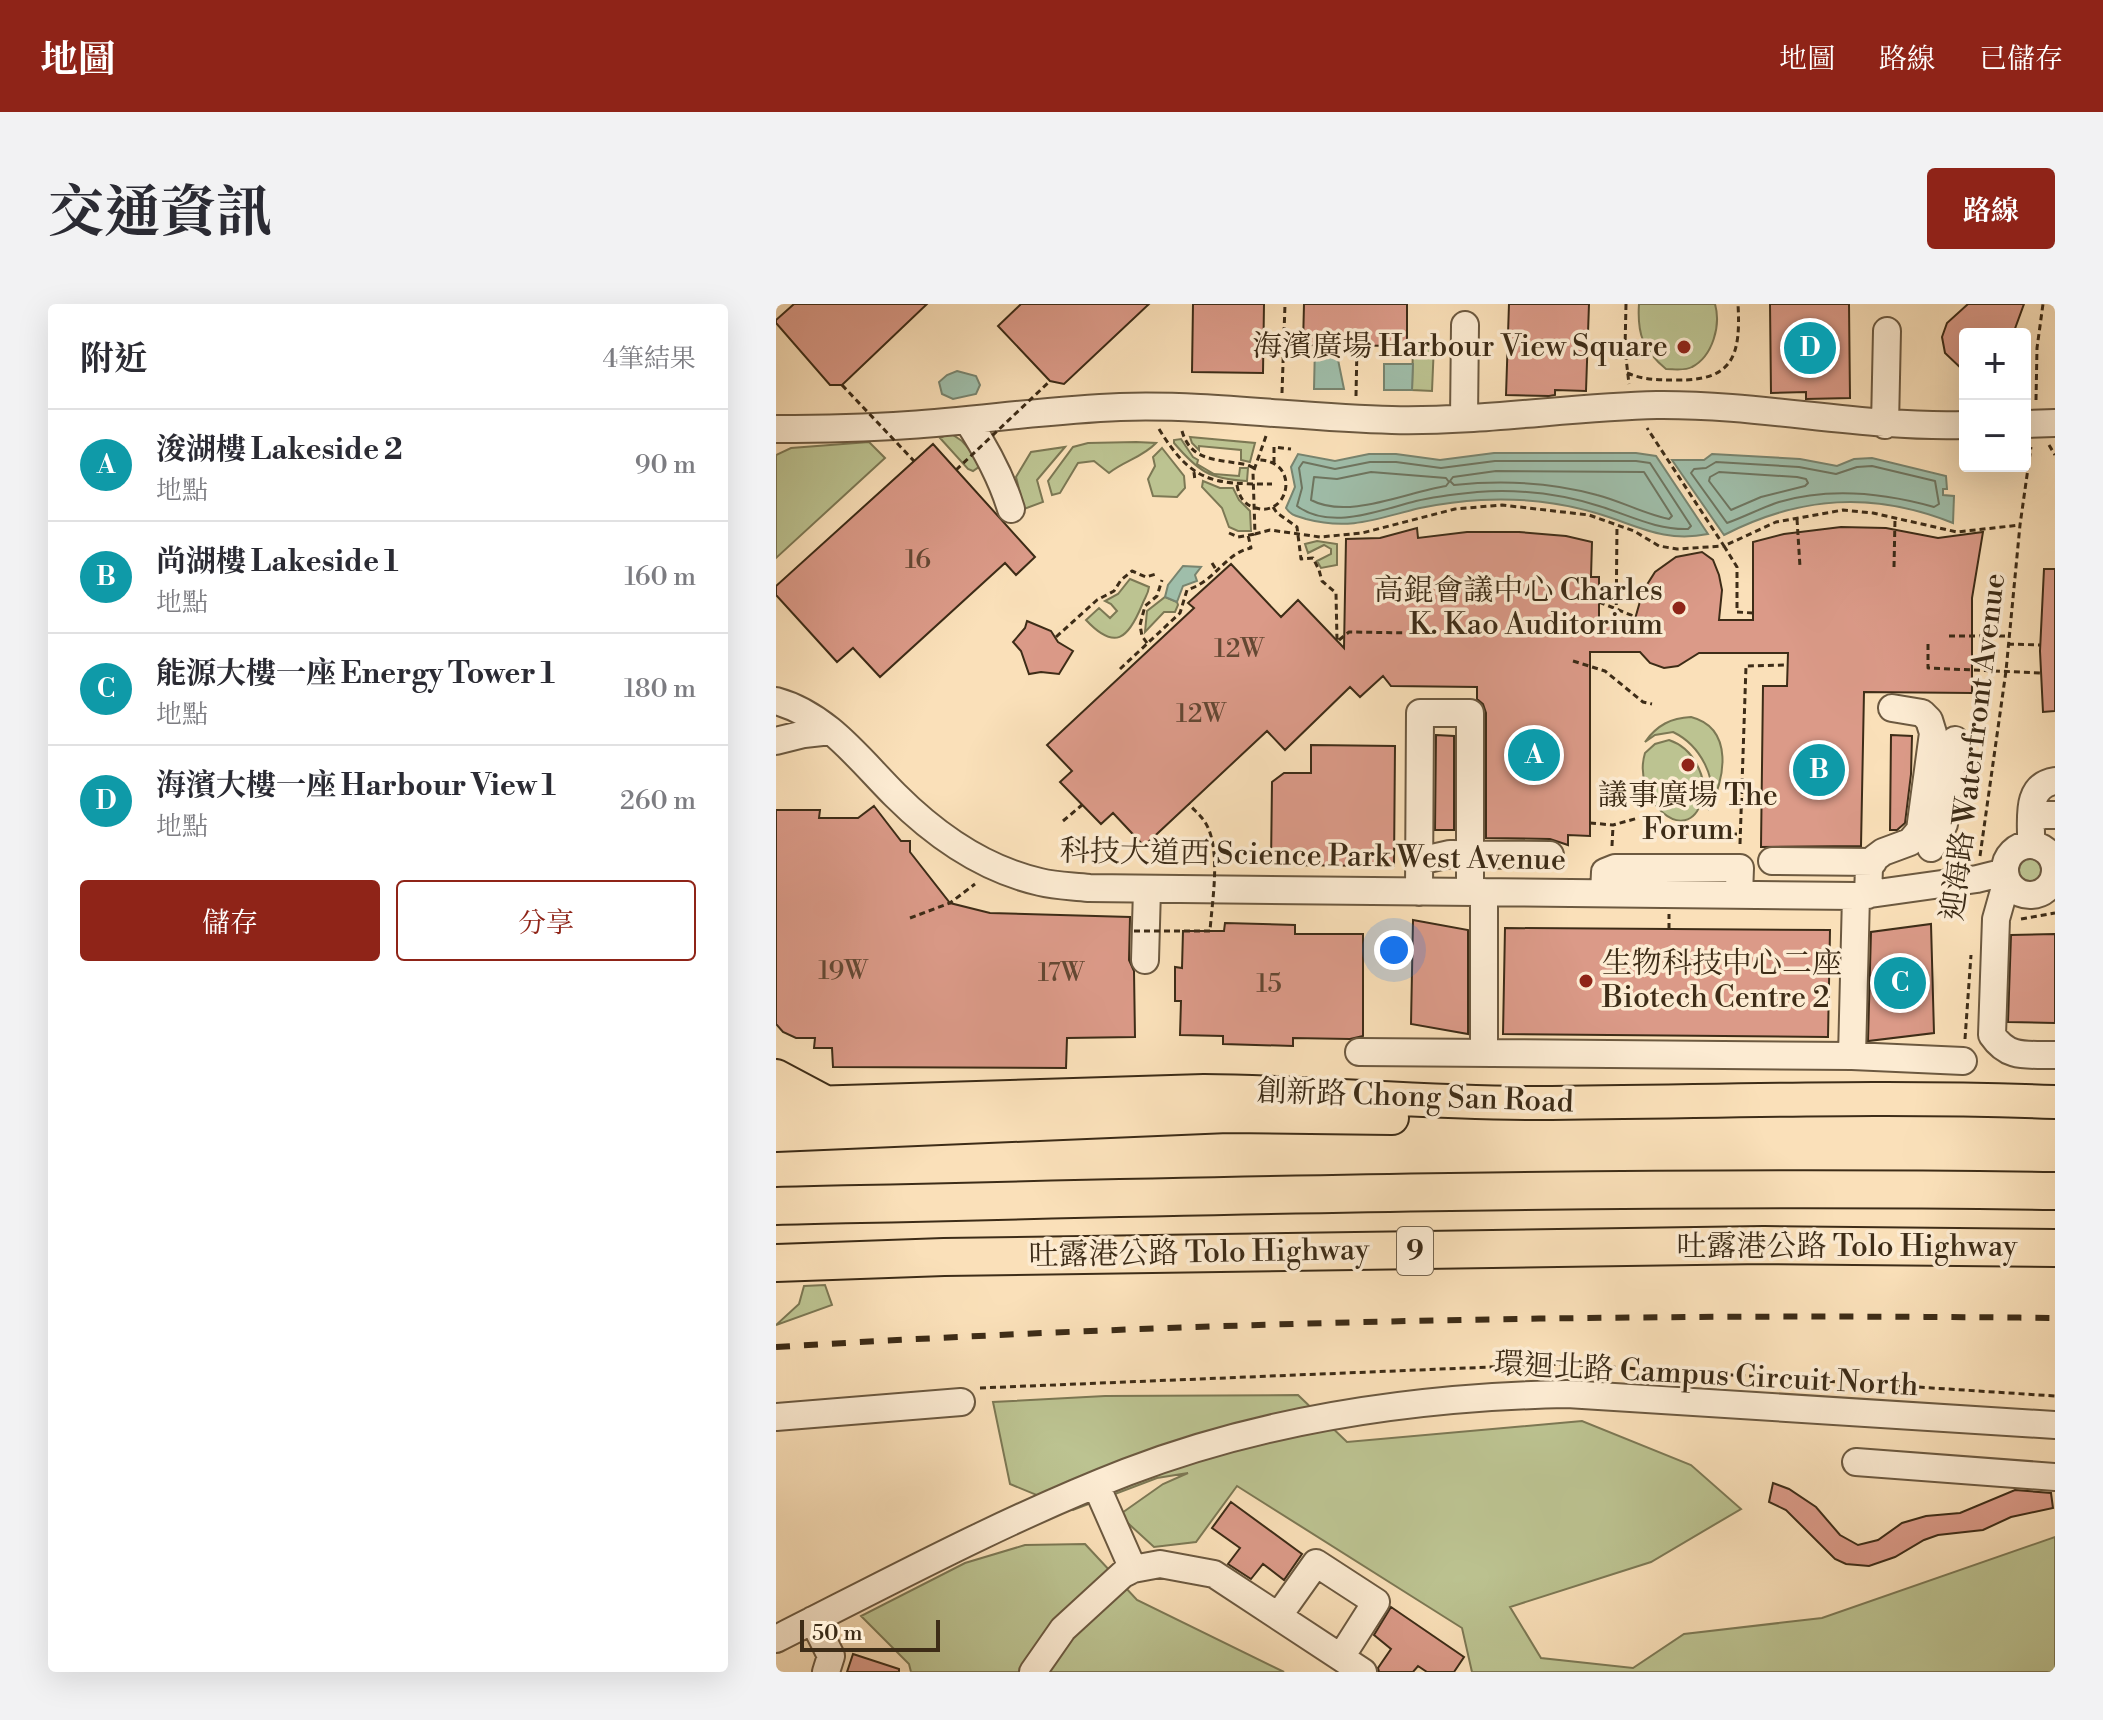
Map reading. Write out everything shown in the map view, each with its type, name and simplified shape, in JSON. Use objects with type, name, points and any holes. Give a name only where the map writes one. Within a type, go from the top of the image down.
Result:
[{"type":"highway","name":"吐露港公路 Tolo Highway","points":[[776,1206],[1131,1197],[1763,1188],[2055,1191]]},
{"type":"highway","name":"吐露港公路 Tolo Highway","points":[[776,1263],[976,1256],[1764,1245],[2055,1248]]},
{"type":"main road","points":[[776,1076],[826,1102]]},
{"type":"main road","name":"創新路 Chong San Road","points":[[776,1104],[1204,1091],[1512,1103],[1854,1098],[2055,1102]]},
{"type":"main road","name":"創新路 Chong San Road","points":[[776,1135],[1228,1116],[1517,1120],[1969,1117],[2055,1120]]},
{"type":"street","points":[[1464,418],[1465,325]]},
{"type":"street","points":[[1885,425],[1887,331]]},
{"type":"street","points":[[776,429],[862,428],[1063,410],[1160,406],[1234,409],[1280,416],[1394,420],[1464,418],[1596,407],[1695,406],[1885,425],[1959,425]]},
{"type":"street","points":[[967,420],[989,453],[1011,509]]},
{"type":"street","name":"科技大道西 Science Park West Avenue","points":[[776,701],[803,711],[831,731],[915,814],[968,855],[1042,883],[1147,889],[1862,896],[2006,876]]},
{"type":"street","points":[[1892,708],[1922,713],[1929,720],[1933,733],[1925,839],[1933,886]]},
{"type":"street","points":[[1419,892],[1420,713],[1470,713],[1471,854],[1477,892],[1484,1053]]},
{"type":"street","points":[[776,741],[831,731]]},
{"type":"street","points":[[1852,1056],[1862,896],[1869,868],[1883,852],[1925,839],[1944,824],[1955,740]]},
{"type":"street","points":[[2006,876],[2017,892],[2033,895],[2041,893],[2052,881],[2055,865],[2046,851],[2032,800],[2036,791],[2046,783],[2055,781]]},
{"type":"street","points":[[2039,826],[2009,856],[1996,919],[1992,1035],[1999,1046],[2009,1053],[2055,1055]]},
{"type":"street","points":[[1419,861],[1450,854],[1550,855]]},
{"type":"street","points":[[1772,861],[1873,862]]},
{"type":"street","points":[[1145,960],[1147,889]]},
{"type":"street","points":[[1359,1052],[1852,1056],[1963,1061]]},
{"type":"street","name":"環迴北路 Campus Circuit North","points":[[776,1639],[1029,1513],[1128,1472],[1216,1443],[1308,1420],[1364,1410],[1490,1396],[1567,1394],[2055,1425]]},
{"type":"street","points":[[776,1417],[961,1402]]},
{"type":"street","points":[[1856,1462],[2055,1477]]},
{"type":"street","points":[[1096,1485],[1133,1569]]},
{"type":"street","points":[[1279,1615],[1316,1563],[1376,1602],[1341,1657]]},
{"type":"street","points":[[1033,1672],[1063,1629],[1123,1574],[1160,1564],[1214,1574],[1363,1672]]},
{"type":"street","points":[[813,1620],[831,1656],[826,1672]]},
{"type":"path","points":[[1255,534],[1254,468],[1265,438],[1280,416],[1285,304]]},
{"type":"path","points":[[1627,373],[1645,380],[1700,381],[1716,375],[1727,366],[1738,339],[1738,304]]},
{"type":"path","name":"迎海路 Waterfront Avenue","points":[[1977,879],[2008,644],[2020,525],[2037,423],[2037,348],[2043,304]]},
{"type":"path","points":[[1356,396],[1357,346]]},
{"type":"path","points":[[956,470],[1050,381]]},
{"type":"path","points":[[842,385],[914,461]]},
{"type":"path","points":[[1160,406],[1158,428],[1194,472],[1223,484],[1272,484]]},
{"type":"path","points":[[1181,427],[1188,446],[1197,456],[1254,468]]},
{"type":"path","points":[[1274,463],[1274,447],[1291,449]]},
{"type":"path","points":[[1664,457],[1737,567],[1737,612],[1753,613]]},
{"type":"path","points":[[1237,484],[1241,498],[1253,507],[1273,507],[1283,498],[1287,482],[1285,474],[1274,463],[1257,460]]},
{"type":"path","points":[[1194,472],[1195,481]]},
{"type":"path","points":[[1229,533],[1238,537],[1270,530],[1320,537],[1362,533],[1479,505],[1551,509],[1589,515],[1634,531],[1659,546],[1677,549],[1724,546],[1759,528],[1797,517],[1843,510],[1957,532],[2020,525]]},
{"type":"path","points":[[1273,507],[1294,523],[1301,559],[1313,558],[1322,581],[1336,593],[1337,641],[1349,632],[1412,633]]},
{"type":"path","points":[[1797,517],[1800,567]]},
{"type":"path","points":[[1894,567],[1895,518]]},
{"type":"path","points":[[1616,635],[1617,525]]},
{"type":"path","points":[[1120,669],[1180,613],[1187,590],[1203,585],[1238,552],[1251,548],[1248,535]]},
{"type":"path","points":[[1212,563],[1217,571]]},
{"type":"path","points":[[1056,637],[1097,600],[1114,591],[1132,571],[1146,577],[1156,574]]},
{"type":"path","points":[[1147,644],[1140,625],[1145,606],[1157,596],[1162,580]]},
{"type":"path","points":[[1599,602],[1636,617]]},
{"type":"path","points":[[1949,636],[2008,636]]},
{"type":"path","points":[[1928,644],[1928,668],[2041,673]]},
{"type":"path","points":[[2008,644],[2040,645]]},
{"type":"path","points":[[1573,661],[1605,671],[1643,702],[1652,704]]},
{"type":"path","points":[[1671,836],[1741,834],[1746,666],[1788,665]]},
{"type":"path","points":[[1134,931],[1210,931],[1214,874],[1210,835],[1203,819],[1189,804]]},
{"type":"path","points":[[1063,821],[1082,805]]},
{"type":"path","points":[[1590,823],[1613,825],[1638,818]]},
{"type":"path","points":[[1612,846],[1613,825]]},
{"type":"path","points":[[910,918],[950,903],[975,884]]},
{"type":"path","name":"迎海路 Waterfront Avenue","points":[[1963,1061],[1972,942]]},
{"type":"green space","points":[[1639,304],[1715,304],[1716,330],[1710,348],[1699,362],[1689,368],[1666,369],[1643,341]]},
{"type":"green space","points":[[1413,344],[1434,344],[1432,391],[1412,390]]},
{"type":"green space","points":[[950,433],[983,464],[973,471],[968,469],[940,438]]},
{"type":"green space","points":[[1190,437],[1255,443],[1250,462],[1241,460],[1241,450],[1199,446],[1199,450]]},
{"type":"green space","points":[[1181,439],[1198,460],[1197,464],[1214,474],[1239,476],[1240,468],[1248,468],[1247,481],[1223,478],[1205,472],[1174,443],[1174,440]]},
{"type":"green space","points":[[869,442],[885,458],[776,558],[776,455],[791,448]]},
{"type":"green space","points":[[1088,443],[1156,443],[1109,473],[1094,461],[1078,463],[1060,493],[1052,495],[1048,481],[1073,447]]},
{"type":"green space","points":[[1065,447],[1037,480],[1043,502],[1024,509],[1016,477],[1031,452]]},
{"type":"green space","points":[[1162,448],[1184,476],[1185,488],[1177,497],[1153,496],[1148,479],[1155,466],[1153,457]]},
{"type":"green space","points":[[1203,481],[1220,488],[1233,488],[1250,511],[1251,531],[1229,527],[1222,508],[1202,487]]},
{"type":"green space","points":[[1317,541],[1337,544],[1337,565],[1321,568],[1317,561],[1331,554],[1331,549],[1324,545],[1308,553],[1305,544]]},
{"type":"green space","points":[[1130,579],[1149,587],[1137,617],[1120,637],[1105,636],[1086,620],[1099,608],[1110,618],[1117,611],[1105,601],[1118,594]]},
{"type":"green space","points":[[1165,597],[1177,602],[1175,612],[1164,612],[1145,632],[1147,611]]},
{"type":"green space","points":[[1691,717],[1705,723],[1720,743],[1722,770],[1708,810],[1711,799],[1709,776],[1692,745],[1673,732],[1655,735],[1645,742],[1665,724]]},
{"type":"green space","points":[[1669,740],[1691,755],[1703,781],[1702,800],[1695,814],[1685,820],[1674,819],[1663,812],[1646,787],[1643,770],[1645,753],[1655,744]]},
{"type":"green space","points":[[2030,855],[2041,860],[2046,871],[2041,882],[2030,887],[2019,882],[2014,871],[2019,860]]},
{"type":"green space","points":[[825,1285],[832,1305],[776,1325],[799,1304],[804,1286]]},
{"type":"green space","points":[[1298,1395],[1347,1442],[1582,1421],[1691,1465],[1741,1509],[1651,1562],[1510,1607],[1541,1658],[1633,1668],[1684,1634],[1822,1618],[2055,1537],[2055,1672],[1472,1672],[1462,1628],[1237,1486],[1196,1542],[1154,1547],[1119,1515],[1163,1484],[1188,1473],[1157,1478],[1073,1510],[1010,1484],[993,1402],[1105,1396]]},
{"type":"green space","points":[[1085,1544],[1137,1600],[1284,1672],[911,1672],[909,1664],[861,1616],[965,1563],[1025,1545]]},
{"type":"water","points":[[1315,345],[1335,345],[1344,389],[1314,389]]},
{"type":"water","points":[[1384,364],[1413,364],[1412,390],[1384,390]]},
{"type":"water","points":[[957,371],[976,376],[980,385],[976,394],[953,399],[942,394],[939,382]]},
{"type":"water","points":[[1494,453],[1636,453],[1656,456],[1708,534],[1664,534],[1582,509],[1524,500],[1450,503],[1337,524],[1306,519],[1286,508],[1295,487],[1291,467],[1298,454],[1335,461],[1369,454],[1440,460]]},
{"type":"water","points":[[1712,454],[1800,459],[1837,466],[1854,459],[1872,458],[1946,476],[1947,489],[1943,489],[1943,495],[1954,496],[1953,523],[1894,506],[1837,502],[1781,512],[1724,535],[1672,460],[1704,460]]},
{"type":"water","points":[[1183,566],[1201,567],[1195,575],[1197,581],[1183,586],[1177,602],[1165,597],[1168,585]]},
{"type":"building","points":[[794,304],[927,304],[842,385],[830,385],[776,323]]},
{"type":"building","points":[[1021,304],[1149,304],[1064,384],[1050,381],[998,326]]},
{"type":"building","points":[[1193,304],[1264,304],[1263,373],[1192,372]]},
{"type":"building","points":[[1304,304],[1407,304],[1407,346],[1303,345]]},
{"type":"building","points":[[1509,304],[1589,304],[1586,391],[1555,390],[1555,395],[1549,396],[1506,395]]},
{"type":"building","points":[[1770,304],[1849,304],[1850,398],[1806,399],[1806,392],[1771,393]]},
{"type":"building","points":[[1968,304],[2024,304],[2015,328],[1959,328],[1959,366],[1945,353],[1942,337],[1947,323]]},
{"type":"building","points":[[933,444],[1035,557],[1016,575],[1005,563],[880,677],[853,648],[837,662],[776,595],[776,586]]},
{"type":"building","points":[[1841,527],[1886,528],[1938,538],[1983,532],[1972,598],[1972,693],[1864,692],[1861,846],[1761,847],[1763,686],[1787,686],[1788,653],[1699,653],[1678,666],[1664,668],[1650,663],[1640,652],[1590,652],[1590,836],[1568,835],[1568,845],[1550,839],[1486,838],[1486,713],[1477,699],[1477,687],[1391,686],[1383,676],[1360,697],[1350,687],[1285,750],[1267,731],[1144,846],[1113,813],[1101,824],[1060,782],[1072,771],[1047,745],[1194,608],[1188,603],[1231,564],[1281,617],[1298,600],[1344,648],[1346,539],[1380,538],[1417,528],[1418,538],[1467,532],[1519,532],[1566,536],[1592,542],[1591,577],[1599,577],[1599,618],[1635,619],[1643,591],[1655,572],[1676,557],[1702,552],[1713,560],[1719,575],[1722,590],[1719,620],[1753,620],[1753,542],[1784,534]]},
{"type":"building","points":[[2044,569],[2055,569],[2055,711],[2043,712],[2040,651]]},
{"type":"building","points":[[1027,621],[1051,631],[1058,642],[1073,651],[1059,674],[1029,674],[1021,651],[1013,642]]},
{"type":"building","points":[[1436,735],[1454,736],[1454,830],[1435,830]]},
{"type":"building","points":[[1891,735],[1912,736],[1905,823],[1897,830],[1890,830]]},
{"type":"building","points":[[1311,745],[1395,746],[1394,866],[1271,865],[1272,782],[1284,773],[1311,773]]},
{"type":"building","points":[[874,806],[901,841],[910,841],[910,852],[950,903],[990,913],[1130,917],[1129,960],[1134,971],[1135,1037],[1067,1038],[1066,1068],[833,1067],[832,1048],[814,1048],[815,1038],[796,1038],[783,1032],[776,1024],[776,810],[820,810],[819,818],[858,818]]},
{"type":"building","points":[[1413,920],[1468,930],[1468,1034],[1411,1024]]},
{"type":"building","points":[[1225,923],[1295,925],[1295,934],[1363,934],[1363,1036],[1350,1039],[1293,1038],[1293,1046],[1223,1044],[1223,1036],[1180,1035],[1181,1001],[1175,1001],[1175,967],[1182,968],[1183,931],[1224,931]]},
{"type":"building","points":[[1931,924],[1934,1033],[1868,1041],[1871,932]]},
{"type":"building","points":[[1505,928],[1830,930],[1828,1037],[1503,1034]]},
{"type":"building","points":[[2055,934],[2055,1023],[2008,1022],[2011,935]]},
{"type":"building","points":[[1773,1483],[1789,1489],[1816,1507],[1840,1535],[1858,1545],[1878,1540],[1902,1523],[1926,1516],[1960,1513],[2015,1490],[2051,1493],[2053,1508],[2011,1517],[1983,1530],[1938,1535],[1895,1557],[1869,1566],[1846,1564],[1835,1559],[1786,1510],[1769,1502]]},
{"type":"building","points":[[1231,1502],[1302,1554],[1284,1580],[1263,1564],[1251,1579],[1228,1564],[1240,1548],[1212,1528]]},
{"type":"building","points":[[1391,1607],[1464,1657],[1454,1672],[1427,1672],[1418,1666],[1413,1672],[1379,1672],[1378,1668],[1391,1649],[1374,1635]]},
{"type":"building","points":[[853,1654],[899,1669],[899,1672],[847,1672]]},
{"type":"railway","points":[[776,1347],[1096,1331],[1416,1321],[1735,1317],[2055,1318]]},
{"type":"place","name":"海濱廣場 Harbour View Square","points":[[1684,347]]},
{"type":"place","name":"海濱大樓一座 Harbour View 1","points":[[1810,348]]},
{"type":"place","name":"高錕會議中心 Charles K. Kao Auditorium","points":[[1679,608]]},
{"type":"place","name":"浚湖樓 Lakeside 2","points":[[1534,755]]},
{"type":"place","name":"議事廣場 The Forum","points":[[1688,765]]},
{"type":"place","name":"尚湖樓 Lakeside 1","points":[[1819,770]]},
{"type":"place","name":"生物科技中心二座 Biotech Centre 2","points":[[1586,981]]},
{"type":"place","name":"能源大樓一座 Energy Tower 1","points":[[1900,983]]}]
